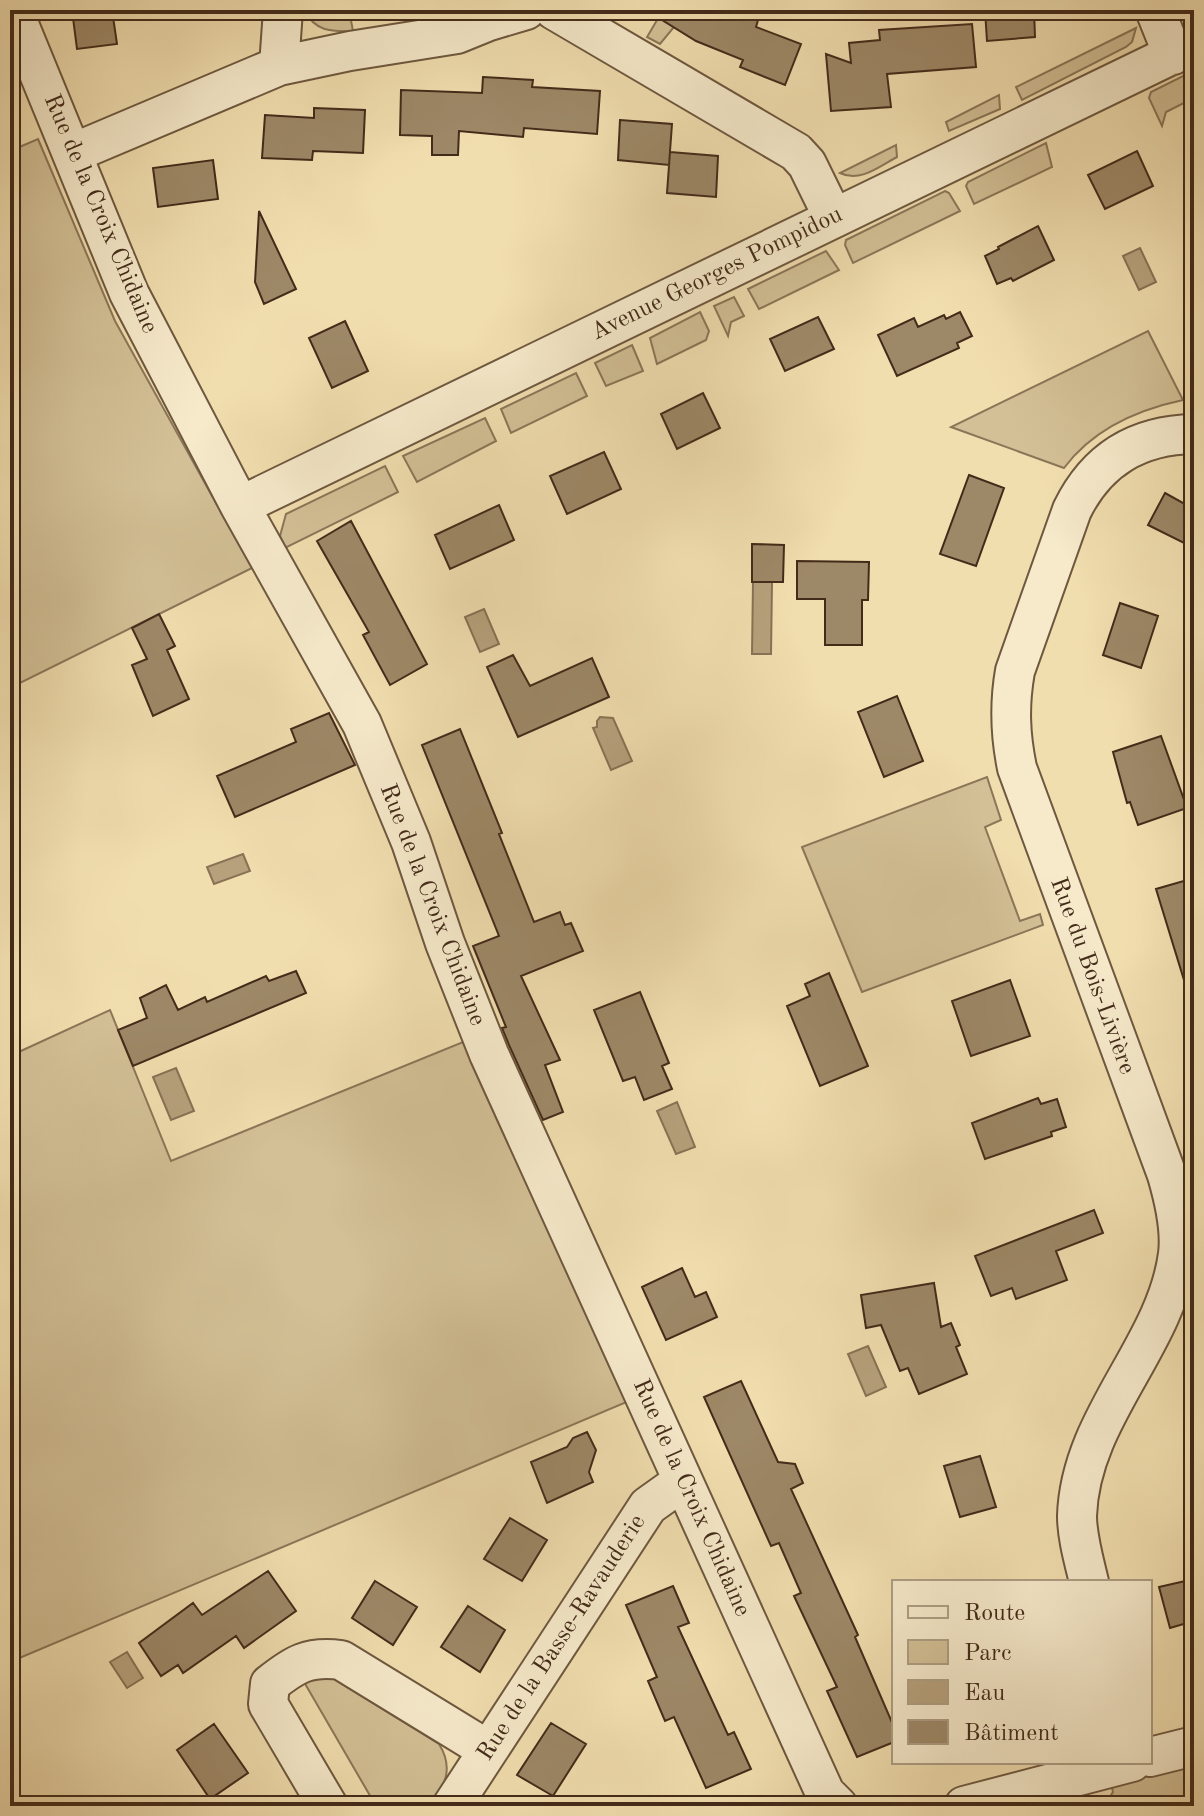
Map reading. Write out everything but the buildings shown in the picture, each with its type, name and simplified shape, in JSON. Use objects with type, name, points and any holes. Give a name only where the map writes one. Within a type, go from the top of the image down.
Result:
[{"type":"street","name":"Rue de la Croix Chidaine","points":[[13,10],[129,293],[240,506],[362,724],[411,842],[445,943],[489,1054],[825,1793],[838,1806]]},
{"type":"street","points":[[279,66],[283,10]]},
{"type":"street","points":[[73,153],[279,66],[457,34],[526,10]]},
{"type":"street","points":[[554,10],[796,152],[807,164],[833,217]]},
{"type":"street","points":[[1155,10],[1183,50]]},
{"type":"street","name":"Avenue Georges Pompidou","points":[[240,506],[1183,50]]},
{"type":"street","name":"Rue du Bois-Livière","points":[[1088,1580],[1077,1516],[1085,1468],[1105,1414],[1150,1331],[1183,1285],[1179,1251],[1183,1188],[1017,768],[1010,718],[1015,671],[1082,489],[1119,454],[1137,444],[1153,438],[1194,434]]},
{"type":"street","name":"Rue de la Basse-Ravauderie","points":[[452,1806],[648,1506],[683,1481]]},
{"type":"street","points":[[328,1806],[268,1704],[270,1684],[292,1666],[318,1657],[341,1660],[488,1750]]},
{"type":"street","points":[[1152,1756],[1194,1746]]},
{"type":"street","points":[[964,1806],[1063,1794],[1128,1764]]},
{"type":"green space","points":[[304,10],[349,10],[353,31],[324,29],[313,22]]},
{"type":"green space","points":[[663,10],[688,10],[660,44],[647,37]]},
{"type":"green space","points":[[1136,28],[1132,42],[1126,47],[1022,100],[1016,87]]},
{"type":"green space","points":[[1189,73],[1194,75],[1194,98],[1166,112],[1162,126],[1149,98],[1151,92]]},
{"type":"green space","points":[[999,95],[1000,109],[949,131],[946,122]]},
{"type":"green space","points":[[38,139],[115,321],[252,568],[10,688],[10,151]]},
{"type":"green space","points":[[1046,143],[1052,167],[974,204],[966,186],[968,182]]},
{"type":"green space","points":[[896,145],[897,157],[877,169],[855,176],[840,173]]},
{"type":"green space","points":[[945,191],[960,211],[853,263],[845,245],[846,240]]},
{"type":"green space","points":[[826,251],[839,270],[759,309],[748,289]]},
{"type":"green space","points":[[734,297],[744,316],[731,322],[728,336],[714,306]]},
{"type":"green space","points":[[700,312],[709,331],[706,340],[657,364],[650,338]]},
{"type":"green space","points":[[1148,331],[1183,400],[1149,409],[1117,423],[1088,442],[1064,468],[951,427]]},
{"type":"green space","points":[[632,345],[643,371],[606,386],[595,363]]},
{"type":"green space","points":[[576,373],[587,396],[511,433],[501,409]]},
{"type":"green space","points":[[485,418],[496,441],[417,482],[403,456]]},
{"type":"green space","points":[[385,466],[398,492],[285,548],[280,536],[286,514]]},
{"type":"green space","points":[[987,777],[1001,820],[985,827],[1020,921],[1040,914],[1043,925],[862,992],[802,847]]},
{"type":"green space","points":[[110,1010],[171,1161],[468,1040],[629,1401],[10,1662],[10,1056]]},
{"type":"green space","points":[[315,1677],[332,1678],[439,1744],[447,1768],[441,1790],[432,1806],[376,1806],[304,1682]]},
{"type":"green space","points":[[1194,1763],[1194,1806],[1104,1806],[1113,1792],[1111,1784]]},
{"type":"water","points":[[1140,248],[1156,282],[1139,290],[1123,256]]},
{"type":"water","points":[[753,582],[772,582],[771,654],[752,654]]},
{"type":"water","points":[[484,609],[499,644],[480,652],[465,617]]},
{"type":"water","points":[[600,717],[613,718],[632,761],[611,770],[593,728],[597,727]]},
{"type":"water","points":[[243,854],[250,871],[214,884],[207,867]]},
{"type":"water","points":[[176,1068],[194,1111],[171,1120],[153,1077]]},
{"type":"water","points":[[677,1102],[695,1147],[676,1154],[657,1111]]},
{"type":"water","points":[[868,1346],[886,1387],[866,1396],[848,1354]]},
{"type":"water","points":[[127,1652],[143,1678],[127,1688],[110,1662]]}]
